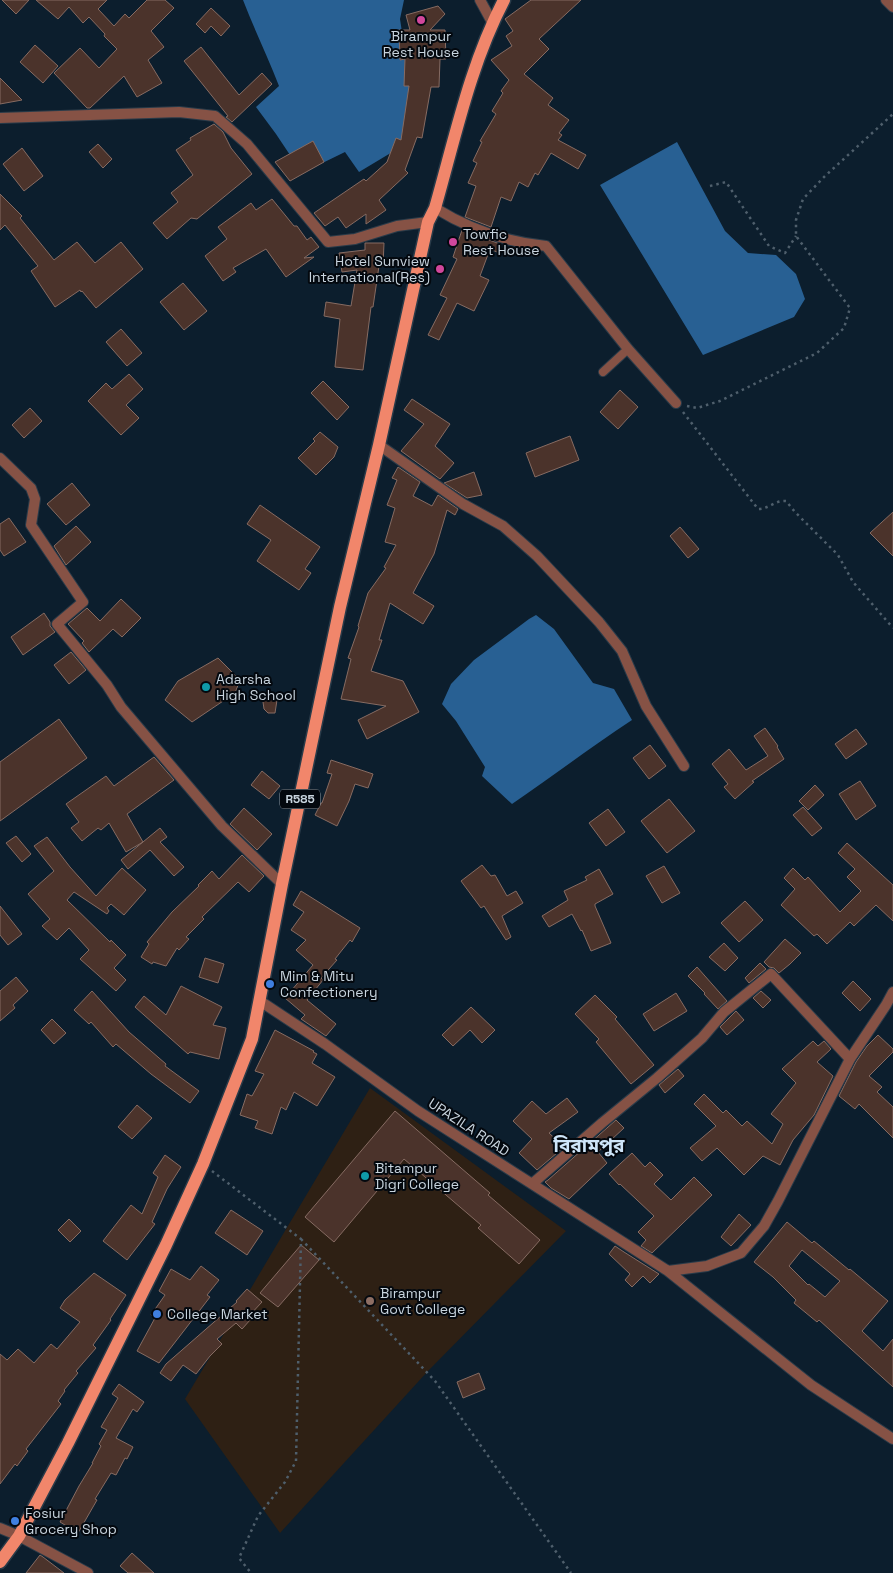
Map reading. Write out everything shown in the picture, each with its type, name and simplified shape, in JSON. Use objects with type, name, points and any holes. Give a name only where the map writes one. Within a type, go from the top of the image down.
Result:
[{"type":"main road","name":"R585","points":[[0,1562],[20,1536],[73,1434],[166,1245],[203,1164],[252,1039],[282,884],[340,607],[379,445],[428,222],[435,208],[474,71],[492,22],[504,0]]},
{"type":"street","points":[[480,0],[492,22]]},
{"type":"street","points":[[0,118],[179,112],[215,116],[247,144],[328,242],[354,239],[397,226],[428,222]]},
{"type":"street","points":[[435,208],[456,220],[495,236],[546,246],[628,349],[676,403]]},
{"type":"street","points":[[379,445],[463,504],[503,526],[537,556],[599,622],[622,651],[646,706],[684,766]]},
{"type":"street","points":[[0,458],[31,488],[35,500],[31,525],[83,602],[57,624],[107,685],[121,707],[222,826],[282,884]]},
{"type":"street","points":[[532,1184],[657,1078],[702,1038],[724,1012],[770,974],[850,1059]]},
{"type":"street","points":[[668,1271],[707,1266],[741,1253],[764,1226],[850,1059],[893,992]]},
{"type":"street","name":"UPAZILA ROAD","points":[[260,1001],[326,1044],[418,1111],[668,1271],[811,1384],[893,1439]]},
{"type":"street","points":[[0,1528],[20,1536],[88,1573]]},
{"type":"lane","points":[[604,372],[628,349]]},
{"type":"path","points":[[710,186],[726,182],[769,246],[785,253],[796,236],[796,220],[803,199],[824,177],[893,114]]},
{"type":"path","points":[[676,403],[697,408],[720,401],[817,353],[844,328],[850,308],[796,236]]},
{"type":"path","points":[[676,403],[758,509],[765,509],[779,500],[786,501],[838,555],[853,582],[893,628]]},
{"type":"path","points":[[203,1164],[301,1239],[435,1381],[571,1573]]},
{"type":"path","points":[[251,1573],[239,1558],[258,1516],[285,1482],[296,1462],[301,1239]]},
{"type":"shaded area","name":"Birampur Govt College","points":[[370,1088],[566,1231],[428,1371],[280,1533],[185,1399]]},
{"type":"water","points":[[243,0],[404,0],[400,19],[408,72],[411,114],[404,145],[359,172],[345,152],[302,173],[256,107],[279,86]]},
{"type":"water","points":[[677,142],[725,231],[748,253],[776,255],[796,274],[805,299],[794,317],[703,355],[600,185]]},
{"type":"water","points":[[536,615],[554,629],[593,683],[614,689],[632,720],[512,804],[482,776],[485,767],[456,721],[442,704],[451,684],[474,660]]},
{"type":"building","points":[[2,0],[29,0],[16,14]]},
{"type":"building","points":[[36,0],[107,0],[98,9],[114,26],[125,14],[129,18],[147,0],[165,0],[174,8],[151,31],[164,47],[148,60],[162,83],[137,97],[124,76],[90,108],[87,108],[54,73],[80,48],[99,68],[117,49],[89,17],[83,23],[69,7],[58,19]]},
{"type":"building","points":[[531,0],[581,0],[539,39],[549,49],[524,74],[553,98],[548,105],[569,120],[559,133],[562,135],[558,140],[586,155],[578,169],[551,153],[538,175],[535,173],[528,187],[519,182],[511,201],[501,197],[491,227],[465,217],[476,186],[468,183],[477,163],[473,161],[482,142],[480,141],[496,114],[492,111],[503,93],[501,91],[509,80],[491,60],[512,46],[506,36],[513,31],[505,19]]},
{"type":"building","points":[[438,6],[445,14],[430,30],[445,30],[446,59],[440,59],[439,87],[431,87],[422,138],[417,137],[405,170],[408,173],[379,200],[386,210],[366,224],[366,214],[346,228],[338,217],[325,226],[314,213],[364,179],[366,181],[387,162],[396,138],[401,140],[409,86],[404,86],[405,59],[400,60],[399,30],[410,30],[406,15]]},
{"type":"building","points":[[211,8],[230,26],[221,36],[211,26],[205,33],[196,24]]},
{"type":"building","points":[[35,45],[58,66],[43,83],[20,62]]},
{"type":"building","points":[[201,47],[239,95],[262,73],[272,84],[232,122],[226,117],[228,116],[184,61]]},
{"type":"building","points":[[0,78],[22,100],[0,104]]},
{"type":"building","points":[[214,124],[223,132],[231,148],[252,174],[197,219],[191,218],[167,239],[153,223],[178,202],[171,193],[193,175],[176,150],[191,140],[190,138]]},
{"type":"building","points":[[313,141],[324,162],[290,181],[275,162]]},
{"type":"building","points":[[98,144],[112,159],[103,168],[89,152]]},
{"type":"building","points":[[22,148],[43,176],[24,191],[3,164]]},
{"type":"building","points":[[0,194],[22,216],[20,218],[54,260],[77,242],[95,263],[121,242],[143,269],[96,308],[80,290],[55,307],[31,271],[38,266],[5,225],[0,230]]},
{"type":"building","points":[[272,199],[307,240],[311,237],[319,247],[304,258],[314,257],[286,277],[266,249],[233,268],[236,272],[223,281],[205,256],[227,239],[218,227],[251,203],[256,210]]},
{"type":"building","points":[[462,230],[500,244],[497,252],[490,249],[480,276],[489,280],[474,311],[457,303],[439,340],[428,335],[447,298],[440,295],[457,259],[453,257]]},
{"type":"building","points":[[365,243],[384,243],[383,266],[379,266],[373,307],[371,307],[363,370],[335,367],[340,319],[324,316],[326,302],[351,306],[357,270],[342,272],[339,253],[365,250]]},
{"type":"building","points":[[183,283],[207,311],[184,330],[160,302]]},
{"type":"building","points":[[121,329],[142,353],[127,366],[106,342]]},
{"type":"building","points":[[129,374],[143,389],[126,405],[139,418],[121,435],[88,401],[106,383],[112,389]]},
{"type":"building","points":[[323,381],[349,407],[337,420],[311,393]]},
{"type":"building","points":[[620,390],[638,407],[618,429],[600,412]]},
{"type":"building","points":[[412,399],[450,424],[435,446],[454,463],[440,479],[401,451],[424,424],[404,410]]},
{"type":"building","points":[[30,408],[42,421],[24,438],[12,425]]},
{"type":"building","points":[[320,432],[338,447],[334,457],[316,475],[298,458],[315,441],[313,439]]},
{"type":"building","points":[[570,436],[579,460],[535,477],[526,453]]},
{"type":"building","points":[[398,467],[420,482],[413,496],[432,506],[438,495],[458,509],[455,515],[447,510],[434,554],[413,593],[434,606],[423,624],[390,603],[379,640],[382,640],[371,671],[403,681],[419,712],[367,739],[358,720],[386,706],[341,699],[351,659],[348,658],[368,593],[386,568],[384,567],[396,545],[385,542],[395,508],[387,505],[397,480],[392,478]]},
{"type":"building","points":[[474,472],[482,495],[467,498],[444,483]]},
{"type":"building","points":[[72,483],[90,505],[66,525],[47,504]]},
{"type":"building","points":[[260,505],[320,547],[305,569],[311,573],[299,590],[257,561],[271,540],[247,524]]},
{"type":"building","points":[[893,512],[893,556],[870,533]]},
{"type":"building","points":[[9,518],[26,542],[4,556],[0,550],[0,524]]},
{"type":"building","points":[[76,526],[91,542],[66,565],[54,546]]},
{"type":"building","points":[[680,527],[699,549],[688,558],[670,536]]},
{"type":"building","points":[[121,599],[141,618],[122,637],[113,629],[89,652],[82,643],[84,641],[68,624],[87,608],[100,621]]},
{"type":"building","points":[[44,613],[55,632],[23,655],[11,637]]},
{"type":"building","points":[[71,652],[86,670],[69,684],[54,665]]},
{"type":"building","name":"Adarsha High School","points":[[218,658],[240,680],[235,693],[192,722],[165,700],[178,681]]},
{"type":"building","points":[[270,692],[276,696],[277,700],[275,713],[268,713],[264,709],[263,702]]},
{"type":"building","points":[[59,719],[87,758],[0,821],[0,762]]},
{"type":"building","points":[[765,728],[778,746],[784,759],[752,781],[754,782],[735,799],[724,787],[728,784],[712,764],[729,749],[746,770],[768,756],[754,736]]},
{"type":"building","points":[[856,729],[867,744],[846,759],[835,744]]},
{"type":"building","points":[[650,745],[666,766],[649,779],[633,758]]},
{"type":"building","points":[[154,757],[174,780],[127,814],[143,842],[126,852],[109,823],[101,830],[98,828],[82,841],[71,828],[79,822],[66,804],[106,776],[114,786]]},
{"type":"building","points":[[331,760],[373,774],[368,788],[355,784],[337,826],[315,815],[322,803],[332,774],[327,773]]},
{"type":"building","points":[[262,771],[280,786],[269,799],[251,785]]},
{"type":"building","points":[[860,781],[876,806],[856,820],[839,794]]},
{"type":"building","points":[[815,785],[824,795],[808,810],[799,801]]},
{"type":"building","points":[[669,799],[695,831],[667,853],[641,821]]},
{"type":"building","points":[[803,807],[822,828],[812,836],[793,815]]},
{"type":"building","points":[[244,808],[272,834],[257,850],[230,824]]},
{"type":"building","points":[[608,809],[625,832],[606,846],[589,823]]},
{"type":"building","points":[[160,828],[167,837],[160,842],[184,867],[174,876],[150,850],[128,869],[121,860]]},
{"type":"building","points":[[16,836],[31,854],[22,862],[6,843]]},
{"type":"building","points":[[47,837],[96,896],[122,868],[146,890],[124,915],[111,904],[107,908],[109,911],[107,914],[74,892],[67,900],[126,955],[114,968],[126,980],[116,991],[80,959],[89,950],[69,928],[57,940],[42,926],[50,919],[28,894],[54,871],[34,846]]},
{"type":"building","points":[[847,843],[893,885],[893,921],[876,905],[854,926],[850,922],[827,944],[817,934],[814,936],[781,905],[795,889],[784,878],[793,868],[805,880],[808,877],[840,912],[861,891],[847,877],[855,869],[838,853]]},
{"type":"building","points":[[242,855],[264,876],[249,892],[238,882],[202,917],[204,919],[186,937],[189,939],[179,950],[177,948],[166,966],[153,962],[152,964],[141,957],[149,944],[147,942],[198,885],[212,871],[219,879]]},
{"type":"building","points":[[482,865],[491,876],[495,875],[507,896],[516,891],[523,903],[502,916],[511,937],[506,940],[484,906],[481,908],[461,881]]},
{"type":"building","points":[[664,866],[680,893],[662,903],[646,876]]},
{"type":"building","points":[[599,869],[613,894],[595,904],[595,906],[611,943],[591,951],[582,930],[572,914],[549,927],[542,916],[568,900],[564,891],[587,880],[585,877]]},
{"type":"building","points":[[301,891],[360,928],[352,942],[350,940],[335,959],[337,960],[321,978],[323,980],[307,1000],[336,1024],[326,1036],[301,1019],[305,1015],[285,998],[313,965],[296,950],[306,940],[291,930],[304,912],[293,905]]},
{"type":"building","points":[[745,901],[763,920],[739,942],[721,923]]},
{"type":"building","points":[[0,906],[22,934],[8,945],[0,935]]},
{"type":"building","points":[[785,939],[801,953],[779,973],[764,962]]},
{"type":"building","points":[[724,943],[738,958],[725,971],[709,957]]},
{"type":"building","points":[[205,958],[224,964],[218,983],[199,977]]},
{"type":"building","points":[[760,963],[766,969],[749,983],[745,978]]},
{"type":"building","points":[[697,967],[727,1001],[718,1009],[688,976]]},
{"type":"building","points":[[16,977],[28,991],[13,1005],[15,1008],[0,1021],[0,991]]},
{"type":"building","points":[[853,981],[871,999],[860,1011],[842,993]]},
{"type":"building","points":[[181,986],[222,1007],[213,1025],[226,1028],[219,1059],[190,1052],[188,1054],[135,1007],[144,996],[166,1015]]},
{"type":"building","points":[[92,991],[129,1032],[166,1064],[165,1066],[199,1091],[190,1103],[151,1074],[116,1044],[113,1047],[91,1022],[89,1024],[74,1010]]},
{"type":"building","points":[[761,991],[771,1000],[763,1008],[753,998]]},
{"type":"building","points":[[676,993],[687,1011],[654,1031],[643,1014]]},
{"type":"building","points":[[595,995],[617,1017],[615,1019],[654,1065],[631,1084],[596,1042],[599,1039],[575,1014]]},
{"type":"building","points":[[471,1007],[495,1030],[482,1043],[470,1030],[453,1046],[442,1035]]},
{"type":"building","points":[[736,1011],[744,1020],[727,1035],[720,1027]]},
{"type":"building","points":[[52,1019],[66,1033],[54,1044],[41,1030]]},
{"type":"building","points":[[275,1030],[314,1051],[317,1054],[312,1063],[335,1077],[317,1106],[294,1092],[286,1110],[281,1107],[272,1134],[255,1128],[258,1121],[240,1115],[247,1094],[252,1096],[264,1074],[255,1071]]},
{"type":"building","points":[[878,1035],[893,1049],[893,1052],[869,1076],[882,1087],[877,1092],[893,1107],[893,1138],[859,1104],[855,1109],[839,1096],[856,1062],[867,1046]]},
{"type":"building","points":[[813,1041],[818,1046],[824,1041],[831,1049],[817,1062],[833,1076],[814,1115],[793,1140],[780,1165],[763,1156],[744,1175],[717,1148],[702,1161],[690,1148],[716,1126],[694,1104],[704,1094],[723,1113],[726,1110],[742,1126],[747,1121],[772,1144],[783,1124],[771,1114],[796,1083],[782,1069]]},
{"type":"building","points":[[678,1069],[684,1076],[665,1093],[659,1085]]},
{"type":"building","points":[[567,1098],[578,1112],[549,1133],[564,1147],[537,1170],[519,1153],[532,1139],[513,1121],[532,1101],[546,1114]]},
{"type":"building","points":[[137,1105],[152,1118],[132,1139],[118,1127]]},
{"type":"building","name":"Bitampur Digri College","points":[[395,1111],[490,1193],[488,1195],[540,1240],[519,1264],[478,1228],[481,1225],[404,1159],[334,1242],[305,1217]]},
{"type":"building","points":[[616,1120],[624,1128],[598,1152],[607,1163],[569,1199],[545,1182],[548,1180]]},
{"type":"building","points":[[632,1153],[645,1167],[650,1162],[663,1175],[654,1184],[671,1200],[694,1177],[712,1195],[652,1253],[641,1246],[646,1240],[638,1232],[654,1216],[609,1174]]},
{"type":"building","points":[[165,1155],[181,1167],[167,1189],[152,1222],[155,1224],[127,1260],[103,1241],[131,1205],[142,1214],[158,1177],[153,1173]]},
{"type":"building","points":[[231,1210],[263,1231],[247,1255],[215,1233]]},
{"type":"building","points":[[739,1214],[751,1225],[731,1246],[721,1237]]},
{"type":"building","points":[[69,1219],[81,1231],[70,1242],[58,1230]]},
{"type":"building","points":[[787,1222],[812,1243],[814,1241],[850,1269],[888,1301],[862,1331],[883,1351],[893,1339],[893,1387],[819,1320],[817,1322],[794,1303],[796,1300],[773,1277],[754,1262]],"holes":[[[802,1250],[840,1281],[825,1297],[808,1285],[789,1266]]]},
{"type":"building","points":[[301,1245],[319,1260],[278,1307],[260,1293]]},
{"type":"building","points":[[615,1246],[659,1274],[650,1283],[643,1276],[632,1287],[625,1280],[630,1274],[609,1254]]},
{"type":"building","points":[[201,1266],[219,1280],[207,1295],[210,1297],[159,1363],[137,1351],[155,1318],[151,1315],[165,1295],[159,1291],[171,1269],[190,1280]]},
{"type":"building","points":[[94,1273],[126,1295],[93,1345],[96,1348],[76,1371],[78,1373],[64,1390],[58,1401],[61,1404],[26,1449],[28,1451],[17,1466],[15,1464],[0,1484],[0,1354],[7,1360],[18,1349],[34,1363],[51,1344],[57,1349],[80,1322],[60,1308],[65,1300]]},
{"type":"building","points":[[247,1289],[262,1302],[248,1317],[251,1319],[242,1329],[236,1323],[217,1339],[222,1344],[196,1374],[183,1365],[171,1381],[160,1373],[166,1364],[237,1302]]},
{"type":"building","points":[[479,1373],[485,1389],[463,1398],[457,1382]]},
{"type":"building","points":[[119,1384],[144,1402],[137,1412],[133,1409],[116,1438],[133,1447],[116,1475],[111,1473],[78,1533],[60,1522],[101,1446],[99,1444],[107,1430],[101,1427],[118,1398],[112,1394]]},
{"type":"building","points":[[132,1553],[154,1573],[128,1573],[120,1566]]},
{"type":"building","points":[[40,1555],[43,1557],[64,1573],[26,1573]]},
{"type":"place","name":"Birampur Rest House","points":[[421,20]]},
{"type":"place","name":"Towfic Rest House","points":[[453,242]]},
{"type":"place","name":"Hotel Sunview International(Res)","points":[[440,269]]},
{"type":"place","name":"Adarsha High School","points":[[206,687]]},
{"type":"place","name":"Mim & Mitu Confectionery","points":[[270,984]]},
{"type":"place","name":"Bitampur Digri College","points":[[365,1176]]},
{"type":"place","name":"Birampur Govt College","points":[[370,1301]]},
{"type":"place","name":"College Market","points":[[157,1314]]},
{"type":"place","name":"Fosiur Grocery Shop","points":[[15,1521]]},
{"type":"district","name":"বিরামপুর","points":[[589,1145]]}]
